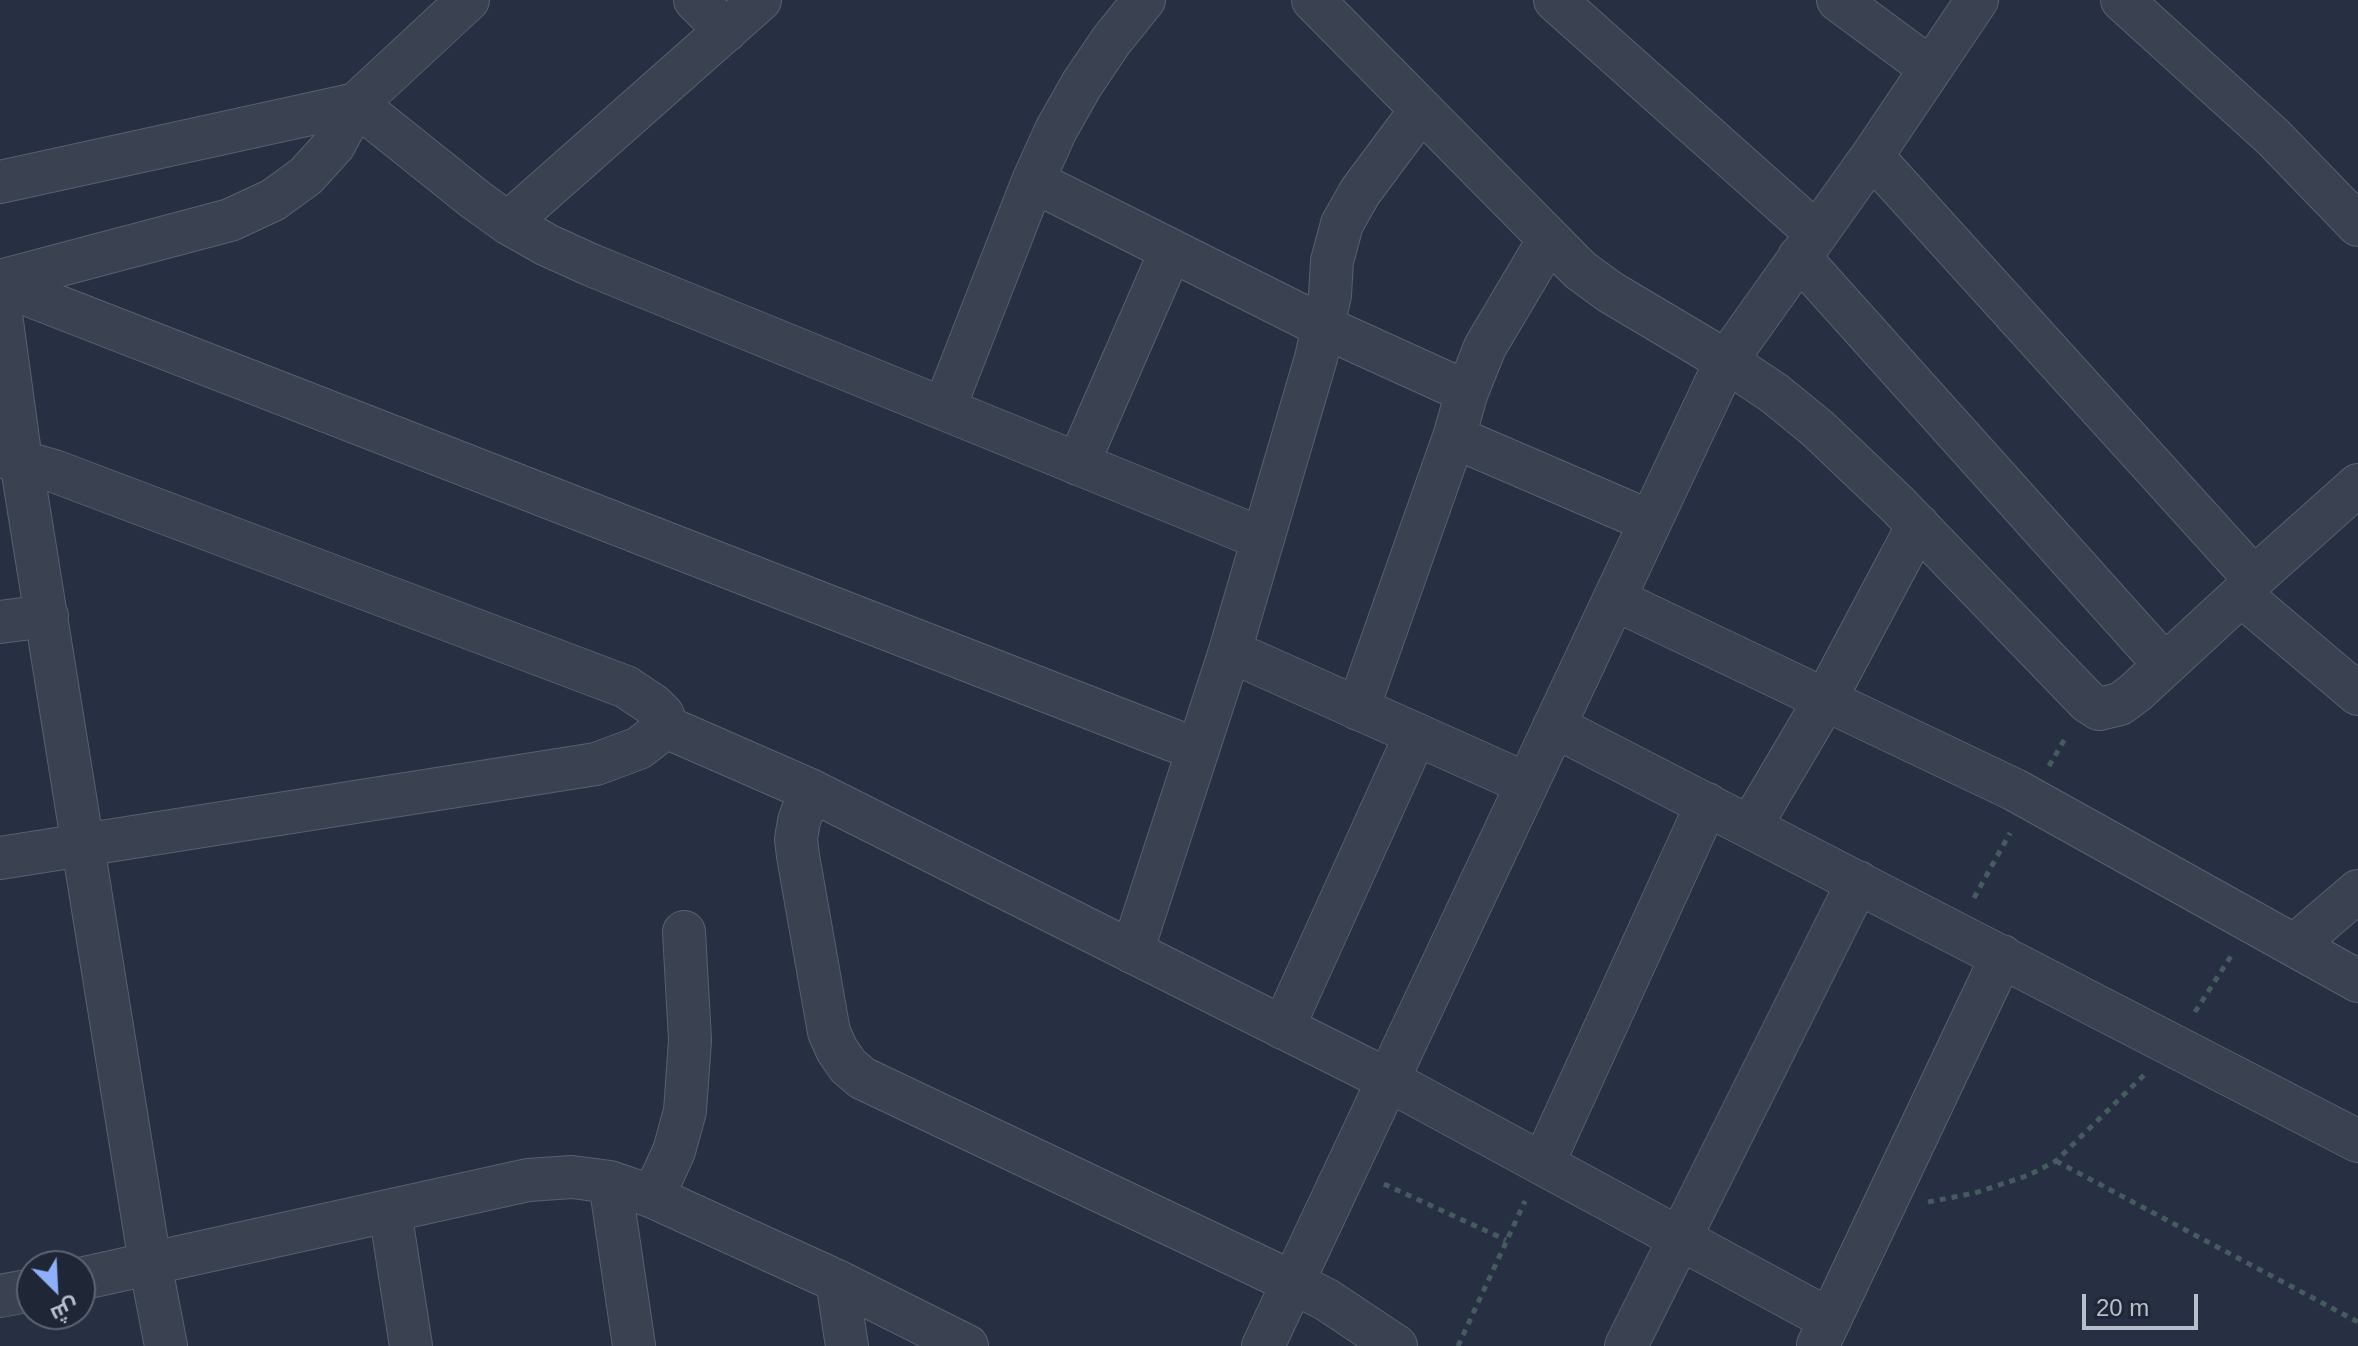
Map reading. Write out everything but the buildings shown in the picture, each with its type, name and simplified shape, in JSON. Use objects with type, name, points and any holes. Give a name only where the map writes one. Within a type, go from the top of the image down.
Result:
[{"type":"street","points":[[695,0],[726,31]]},
{"type":"street","points":[[508,223],[760,0]]},
{"type":"street","points":[[944,409],[1056,130],[1111,41],[1144,0]]},
{"type":"street","points":[[1313,0],[1580,270],[1610,292],[1726,361],[1774,393],[1817,428],[1918,525],[2088,702],[2099,709],[2120,704],[2358,485]]},
{"type":"street","points":[[1555,0],[1807,245],[2165,665]]},
{"type":"street","points":[[1838,0],[1930,68]]},
{"type":"street","points":[[1263,1346],[1726,361],[1872,156],[1977,0]]},
{"type":"street","points":[[2122,0],[2273,137],[2358,225]]},
{"type":"street","points":[[0,282],[230,220],[273,200],[306,176],[334,145],[356,104],[449,7]]},
{"type":"street","points":[[0,182],[356,104]]},
{"type":"street","points":[[356,104],[476,200],[547,245],[1263,539]]},
{"type":"street","points":[[1132,952],[1230,651],[1263,539],[1324,327],[1332,261],[1342,224],[1360,192],[1421,110]]},
{"type":"street","points":[[1872,156],[2247,586],[2358,694]]},
{"type":"street","points":[[1033,181],[1324,327],[1467,392]]},
{"type":"street","points":[[1358,709],[1485,347],[1549,239]]},
{"type":"street","points":[[1078,464],[1171,250]]},
{"type":"street","points":[[0,282],[1198,750]]},
{"type":"street","points":[[0,307],[11,458],[47,616],[150,1263],[166,1346]]},
{"type":"street","points":[[1454,437],[1649,521]]},
{"type":"street","points":[[11,458],[626,687],[653,705],[663,715],[666,727]]},
{"type":"street","points":[[1750,827],[1825,700],[1918,525]]},
{"type":"street","points":[[1614,599],[2015,790],[2358,981]]},
{"type":"street","points":[[0,622],[47,616]]},
{"type":"street","points":[[1230,651],[1527,784]]},
{"type":"street","points":[[1554,726],[2358,1141]]},
{"type":"street","points":[[666,727],[810,790],[1388,1080],[1680,1238],[1824,1333],[2002,956]]},
{"type":"street","points":[[0,858],[596,764],[639,748],[666,727]]},
{"type":"street","points":[[1283,1028],[1416,734]]},
{"type":"street","points":[[810,790],[799,821],[796,839],[798,856],[829,1032],[848,1066],[862,1078],[1294,1283],[1327,1300],[1396,1346]]},
{"type":"street","points":[[1543,1164],[1707,804]]},
{"type":"street","points":[[1626,1346],[1858,882]]},
{"type":"street","points":[[2295,945],[2358,891]]},
{"type":"street","points":[[653,1197],[674,1151],[685,1111],[690,1040],[684,932]]},
{"type":"street","points":[[96,1275],[528,1180],[572,1177],[610,1182],[653,1197],[837,1281],[967,1346]]},
{"type":"street","points":[[610,1182],[634,1346]]},
{"type":"street","points":[[390,1211],[411,1346]]},
{"type":"street","points":[[837,1281],[847,1346]]},
{"type":"path","points":[[1884,1205],[1931,1202],[1975,1193],[2029,1175],[2056,1161],[2174,1044],[2253,921]]},
{"type":"path","points":[[2056,1161],[2358,1322]]},
{"type":"path","points":[[1458,1346],[1543,1164]]},
{"type":"path","points":[[1348,1167],[1506,1240]]}]
